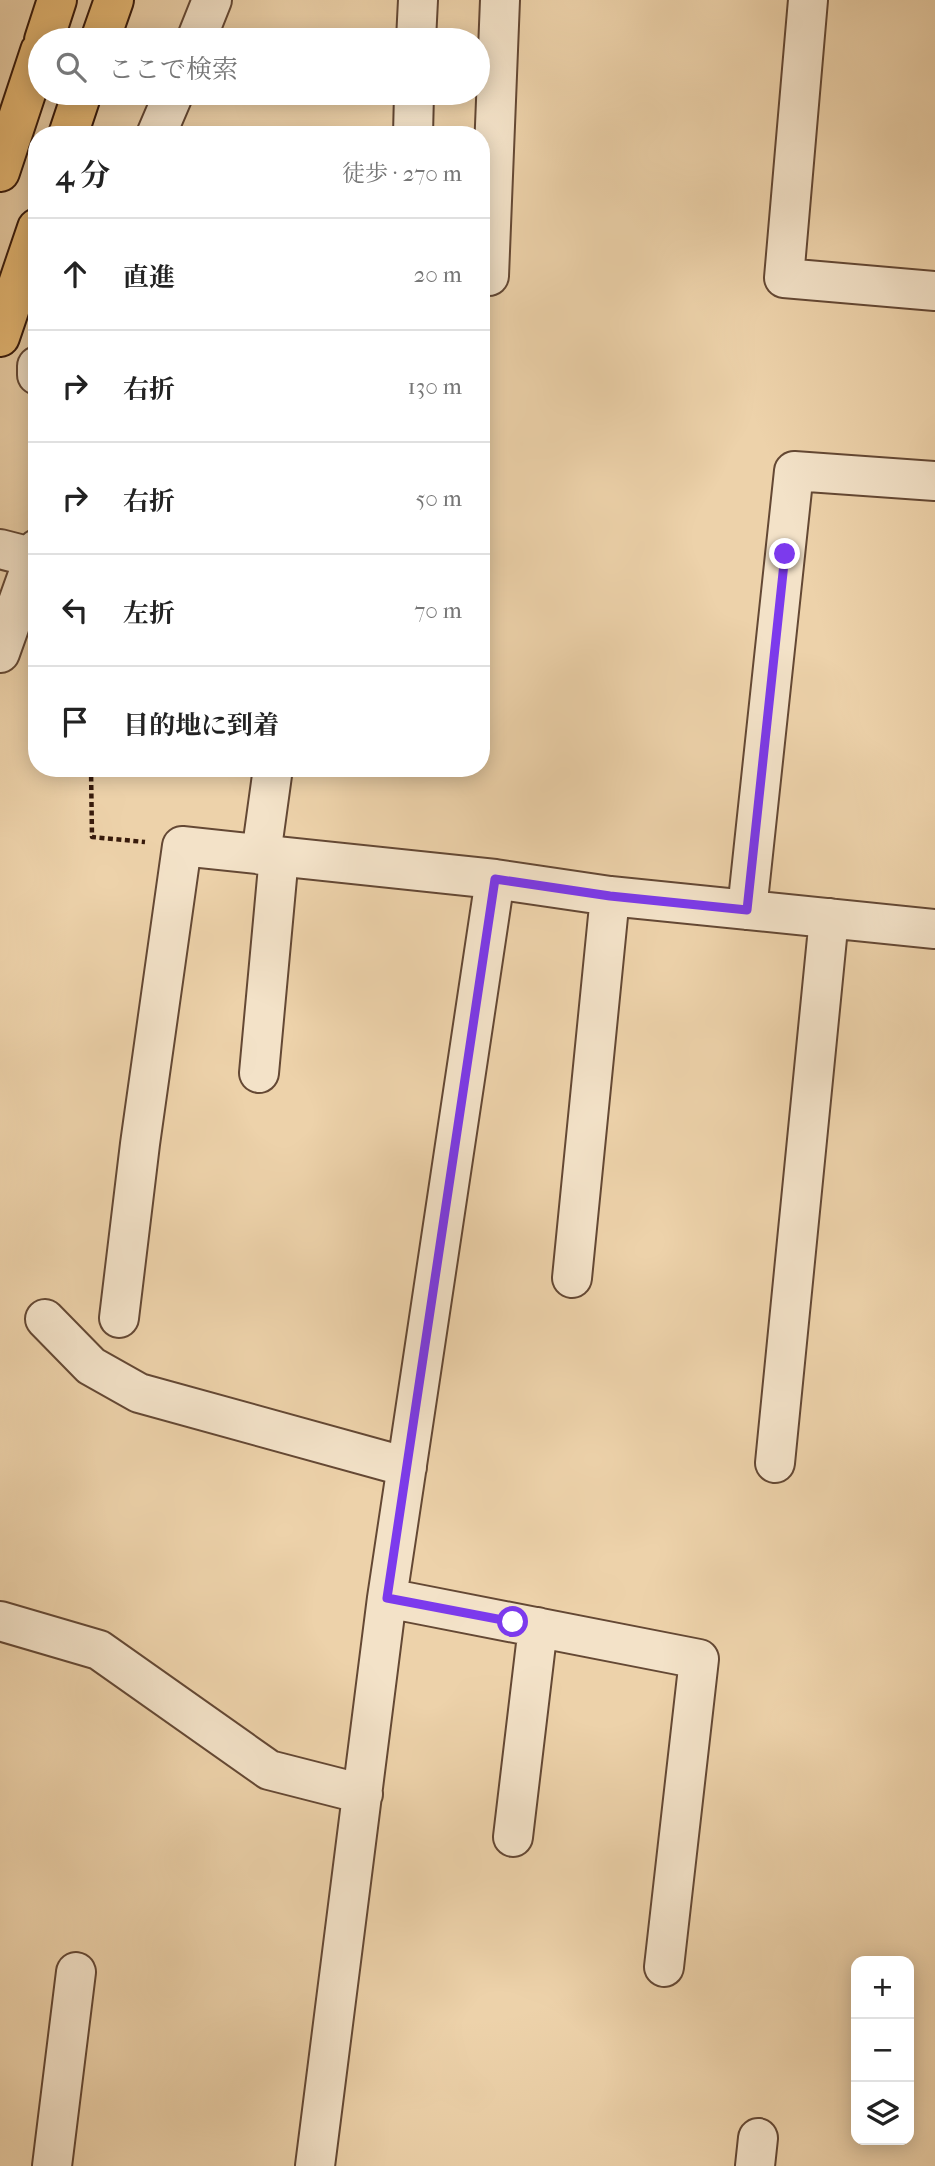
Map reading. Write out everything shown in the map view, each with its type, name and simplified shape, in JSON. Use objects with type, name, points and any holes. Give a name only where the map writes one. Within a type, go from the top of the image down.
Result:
[{"type":"highway","points":[[48,28],[57,0]]},
{"type":"highway","points":[[104,28],[114,0]]},
{"type":"highway","points":[[0,172],[28,87]]},
{"type":"highway","points":[[71,126],[78,105]]},
{"type":"highway","points":[[0,337],[28,255]]},
{"type":"street","points":[[200,28],[212,0]]},
{"type":"street","points":[[417,28],[418,0]]},
{"type":"street","points":[[490,251],[500,0]]},
{"type":"street","points":[[808,0],[784,278],[935,291]]},
{"type":"street","points":[[160,126],[169,105]]},
{"type":"street","points":[[413,126],[414,105]]},
{"type":"street","points":[[747,910],[794,471],[935,481]]},
{"type":"street","points":[[0,653],[24,552]]},
{"type":"street","points":[[259,1073],[273,777]]},
{"type":"street","points":[[119,1318],[140,1144],[182,846],[495,879],[610,896],[935,929]]},
{"type":"street","points":[[315,2166],[387,1598],[495,879]]},
{"type":"street","points":[[572,1278],[610,896]]},
{"type":"street","points":[[775,1463],[829,918]]},
{"type":"street","points":[[45,1319],[91,1366],[139,1392],[407,1467]]},
{"type":"street","points":[[387,1598],[699,1659],[664,1967]]},
{"type":"street","points":[[0,1621],[99,1650],[269,1770],[363,1794]]},
{"type":"street","points":[[513,1837],[538,1627]]},
{"type":"street","points":[[52,2166],[76,1972]]},
{"type":"path","points":[[91,777],[92,837],[182,846]]},
{"type":"route","points":[[513,1622],[387,1598],[495,879],[610,896],[747,910],[785,554]]}]
